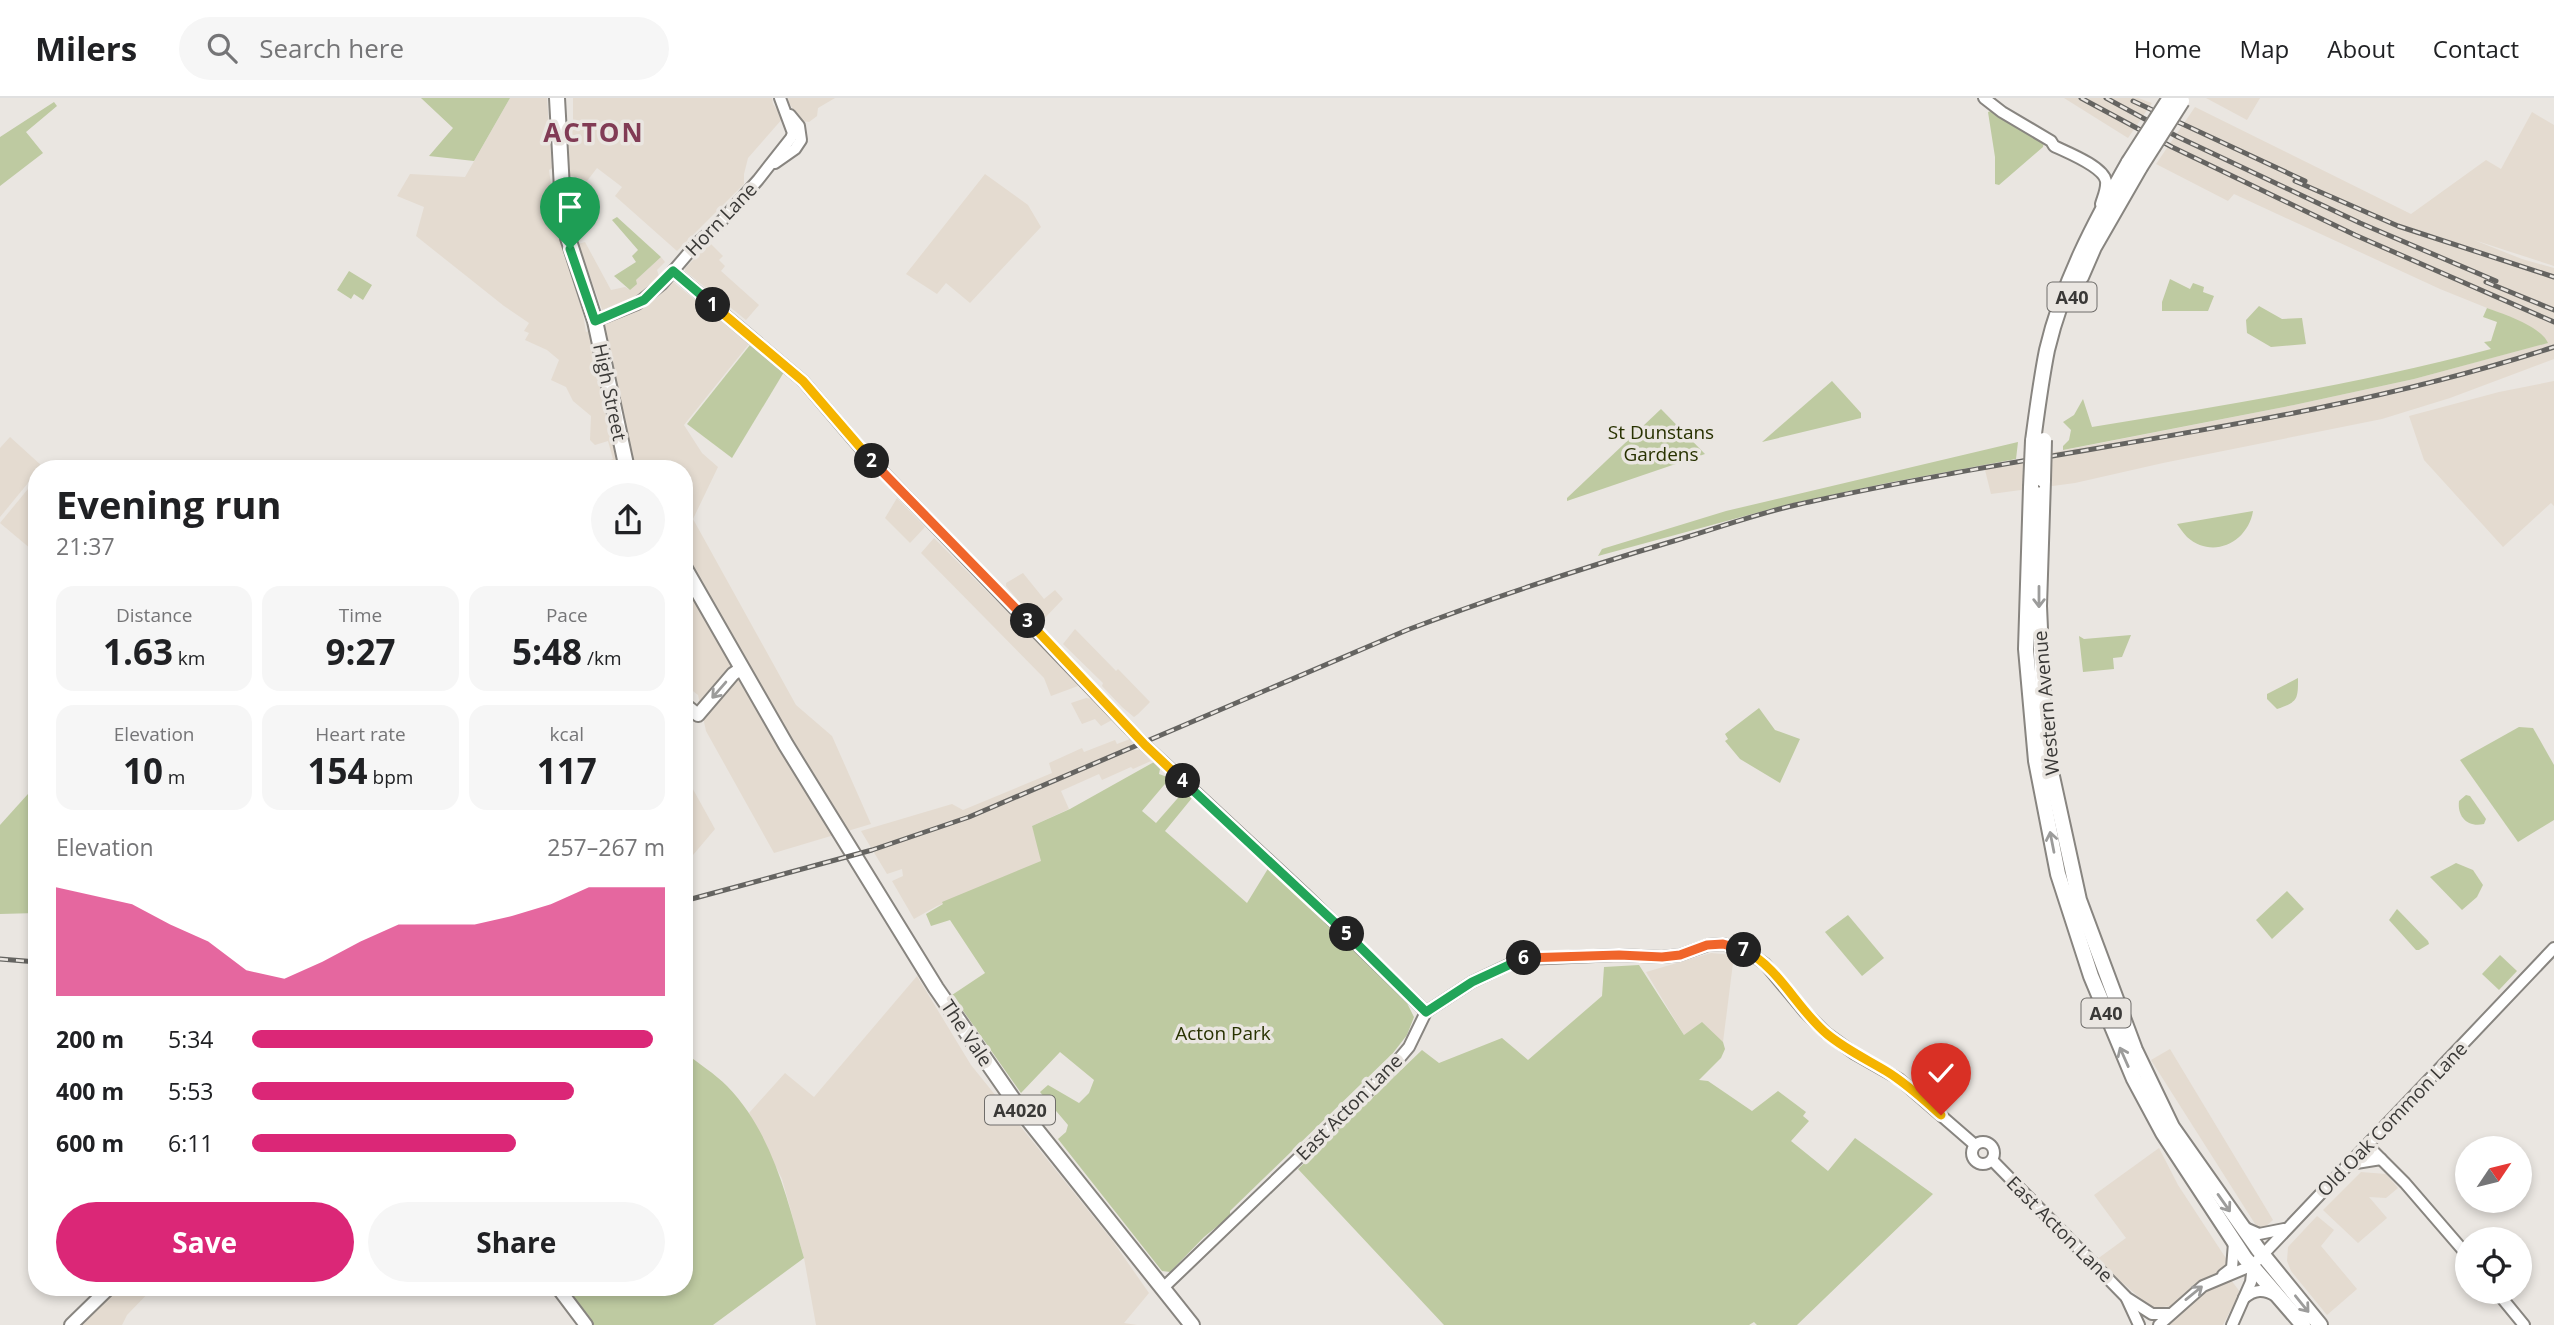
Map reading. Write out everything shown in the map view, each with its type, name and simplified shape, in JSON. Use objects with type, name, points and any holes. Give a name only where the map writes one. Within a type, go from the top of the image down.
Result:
[{"type":"main road","name":"Western Avenue","points":[[2179,99],[2093,226],[2068,283],[2048,349],[2038,440],[2037,484],[2042,697],[2049,758],[2072,875],[2101,966],[2147,1078],[2172,1127],[2241,1225],[2257,1260]]},
{"type":"main road","name":"High Street","points":[[558,102],[563,207],[568,237],[595,321],[625,460]]},
{"type":"main road","name":"Western Avenue","points":[[2038,440],[2070,301],[2134,164]]},
{"type":"main road","name":"Western Avenue","points":[[2037,484],[2025,601],[2026,649],[2036,761],[2058,874],[2091,976],[2134,1079],[2163,1133],[2234,1242],[2285,1282],[2320,1325]]},
{"type":"main road","name":"A4020","points":[[693,582],[742,668]]},
{"type":"main road","points":[[693,711],[698,715],[733,674],[742,668]]},
{"type":"main road","name":"The Vale","points":[[742,668],[901,933],[984,1059],[1019,1108],[1192,1325]]},
{"type":"main road","name":"A40","points":[[2257,1260],[2284,1303],[2303,1325]]},
{"type":"main road","points":[[71,1325],[101,1296]]},
{"type":"main road","points":[[564,1296],[586,1325]]},
{"type":"street","name":"Horn Lane","points":[[595,321],[644,300],[735,207],[770,167],[797,132],[780,98]]},
{"type":"street","points":[[1984,98],[2051,141],[2054,146],[2092,166],[2105,177],[2104,193],[2093,226]]},
{"type":"street","points":[[673,271],[803,381],[843,430],[889,479],[1143,742],[1426,1012]]},
{"type":"street","name":"East Acton Lane","points":[[1163,1288],[1387,1073],[1409,1047],[1426,1012],[1472,982],[1527,957],[1662,957],[1680,955],[1707,945],[1736,946],[1765,964],[1826,1033],[1855,1054],[1899,1079],[1976,1145]]},
{"type":"street","name":"Old Oak Common Lane","points":[[2159,1325],[2203,1286],[2257,1260],[2554,948]]},
{"type":"street","points":[[2382,1131],[2383,1160]]},
{"type":"street","name":"East Acton Lane","points":[[1976,1145],[1985,1142],[1992,1145],[1995,1151],[1993,1161]]},
{"type":"street","name":"East Acton Lane","points":[[1976,1145],[1972,1156],[1976,1163],[1983,1165],[1993,1161]]},
{"type":"street","points":[[2368,1146],[2455,1241]]},
{"type":"street","points":[[2350,1164],[2383,1160]]},
{"type":"street","name":"East Acton Lane","points":[[1993,1161],[2127,1298],[2152,1314],[2169,1314]]},
{"type":"street","points":[[2241,1225],[2259,1234],[2287,1228]]},
{"type":"street","points":[[2221,1276],[2232,1268],[2234,1242]]},
{"type":"street","points":[[2232,1325],[2251,1282],[2257,1260]]},
{"type":"street","points":[[2221,1276],[2234,1279],[2240,1285],[2244,1298]]},
{"type":"street","points":[[2244,1298],[2255,1291],[2264,1291],[2284,1303]]},
{"type":"street","name":"East Acton Lane","points":[[2127,1298],[2139,1325]]},
{"type":"street","points":[[2507,1304],[2524,1325]]},
{"type":"shaded area","points":[[510,98],[547,98],[552,168],[549,170],[555,213],[586,332],[640,307],[672,281],[749,344],[684,425],[702,453],[718,467],[693,519],[693,460],[610,460],[613,459],[608,441],[595,445],[590,440],[591,416],[573,401],[566,387],[551,380],[559,360],[547,350],[525,340],[529,333],[524,331],[529,323],[416,236],[424,207],[397,196],[410,174],[465,177]]},
{"type":"shaded area","points":[[573,98],[772,98],[783,118],[748,158],[744,184],[677,251],[615,196],[622,187],[597,168],[587,181],[569,175],[564,127],[566,122],[573,120]]},
{"type":"shaded area","points":[[788,98],[835,98],[818,108],[817,116],[809,122],[801,121]]},
{"type":"shaded area","points":[[2064,98],[2138,98],[2152,103],[2128,138]]},
{"type":"shaded area","points":[[2206,98],[2260,98],[2247,120]]},
{"type":"shaded area","points":[[2195,107],[2411,214],[2486,160],[2501,169],[2532,112],[2554,125],[2554,266],[2474,240],[2554,268],[2554,359],[2450,398],[2382,419],[2075,483],[1991,494],[1984,466],[2414,379],[2547,343],[2502,314],[2440,289],[2234,194],[2228,201],[2156,164]]},
{"type":"shaded area","points":[[985,174],[1028,205],[1041,227],[970,303],[946,283],[937,294],[906,274]]},
{"type":"shaded area","points":[[585,242],[611,290],[625,287],[630,290],[636,280],[661,257],[665,262],[657,270],[659,276],[645,290],[619,307],[603,312],[578,244]]},
{"type":"shaded area","points":[[710,243],[723,256],[719,260],[725,266],[721,271],[759,305],[746,320],[685,271]]},
{"type":"shaded area","points":[[2554,381],[2554,506],[2551,503],[2503,547],[2424,460],[2409,416],[2499,392]]},
{"type":"shaded area","points":[[10,437],[35,460],[28,460],[28,483],[0,517],[0,448]]},
{"type":"shaded area","points":[[28,489],[28,546],[0,523]]},
{"type":"shaded area","points":[[897,498],[925,527],[910,543],[885,518]]},
{"type":"shaded area","points":[[693,519],[796,705],[832,736],[871,824],[774,853],[706,731],[698,695],[693,691]]},
{"type":"shaded area","points":[[934,538],[1078,686],[1051,696],[1044,678],[921,553]]},
{"type":"shaded area","points":[[1023,573],[1044,599],[1055,590],[1063,599],[1041,622],[1006,586],[1006,583]]},
{"type":"shaded area","points":[[1075,629],[1150,702],[1134,717],[1063,644]]},
{"type":"shaded area","points":[[1086,698],[1093,699],[1112,720],[1101,726],[1095,719],[1082,724],[1071,703]]},
{"type":"shaded area","points":[[1130,739],[1135,750],[1141,750],[1151,761],[1102,780],[1099,774],[1061,791],[1069,809],[1032,826],[1044,864],[937,906],[914,919],[892,881],[903,876],[902,869],[887,874],[861,831],[952,804],[963,810],[1052,773],[1049,763],[1082,748],[1084,752],[1115,740],[1117,744]]},
{"type":"shaded area","points":[[693,789],[715,829],[693,855]]},
{"type":"shaded area","points":[[1711,953],[1734,955],[1723,1042],[1684,1035],[1646,972]]},
{"type":"shaded area","points":[[917,976],[971,1065],[1112,1240],[1149,1293],[1124,1323],[1137,1325],[816,1325],[804,1258],[782,1179],[749,1113],[785,1073],[814,1097]]},
{"type":"shaded area","points":[[2170,1049],[2273,1220],[2265,1227],[2257,1227],[2151,1060]]},
{"type":"shaded area","points":[[2159,1148],[2178,1185],[2229,1263],[2222,1268],[2240,1292],[2223,1325],[2168,1325],[2175,1317],[2167,1306],[2156,1309],[2147,1304],[2096,1260],[2126,1238],[2094,1195]]},
{"type":"shaded area","points":[[2361,1172],[2386,1174],[2398,1188],[2386,1198],[2369,1197],[2387,1218],[2358,1243],[2323,1210]]},
{"type":"shaded area","points":[[2317,1216],[2334,1230],[2321,1246],[2357,1289],[2327,1315],[2291,1271],[2287,1261],[2288,1247]]},
{"type":"shaded area","points":[[108,1296],[145,1296],[127,1315],[122,1325],[80,1325]]},
{"type":"green space","points":[[421,98],[510,98],[474,161],[429,156],[453,128]]},
{"type":"green space","points":[[54,102],[57,106],[26,132],[43,153],[0,186],[0,137]]},
{"type":"green space","points":[[1991,111],[2044,142],[2043,147],[1999,185],[1995,184],[1995,157],[1988,112]]},
{"type":"green space","points":[[617,217],[661,257],[636,280],[637,284],[630,290],[614,276],[636,262],[632,256],[638,250],[612,220]]},
{"type":"green space","points":[[349,271],[372,285],[363,300],[354,294],[351,299],[337,290]]},
{"type":"green space","points":[[2170,279],[2190,289],[2193,283],[2204,287],[2203,292],[2214,296],[2208,311],[2162,311],[2162,302]]},
{"type":"green space","points":[[2259,306],[2282,319],[2302,318],[2306,344],[2271,347],[2247,333],[2246,320]]},
{"type":"green space","points":[[2487,308],[2530,326],[2548,343],[2414,379],[2063,450],[2071,430],[2063,422],[2074,415],[2083,399],[2092,427],[2392,373],[2491,349],[2484,342],[2491,341],[2497,322],[2483,317]]},
{"type":"green space","points":[[750,345],[784,372],[732,458],[687,424]]},
{"type":"green space","points":[[1832,381],[1861,413],[1861,418],[1762,442]]},
{"type":"green space","name":"St Dunstans Gardens","points":[[1661,409],[1705,454],[1567,501],[1567,498]]},
{"type":"green space","points":[[2018,442],[2016,459],[1789,504],[1598,556],[1602,549],[1726,511]]},
{"type":"green space","points":[[2253,511],[2250,522],[2237,539],[2218,547],[2197,544],[2187,537],[2177,524]]},
{"type":"green space","points":[[2131,635],[2122,657],[2113,658],[2114,669],[2083,672],[2079,636],[2084,639]]},
{"type":"green space","points":[[2298,678],[2297,695],[2293,702],[2277,709],[2267,699],[2267,694]]},
{"type":"green space","points":[[1759,708],[1775,730],[1800,739],[1780,783],[1740,759],[1725,741],[1728,739],[1725,734]]},
{"type":"green space","points":[[2519,727],[2533,728],[2554,765],[2554,820],[2518,842],[2460,760]]},
{"type":"green space","name":"Acton Park","points":[[1154,762],[1160,769],[1159,774],[1170,778],[1142,811],[1156,823],[1184,791],[1192,798],[1165,831],[1247,903],[1269,867],[1407,1003],[1414,1017],[1407,1035],[1393,1053],[1170,1272],[1162,1271],[1058,1139],[1066,1132],[1068,1125],[1040,1092],[1048,1085],[1079,1103],[1089,1093],[1094,1080],[1060,1052],[1021,1093],[952,995],[985,973],[950,920],[931,926],[926,914],[943,904],[942,902],[1041,861],[1032,826],[1070,809]]},
{"type":"green space","points":[[28,794],[28,913],[0,914],[0,825]]},
{"type":"green space","points":[[2466,795],[2470,796],[2486,819],[2484,824],[2469,823],[2462,816],[2459,801]]},
{"type":"green space","points":[[2456,863],[2473,870],[2483,885],[2477,897],[2462,910],[2430,877]]},
{"type":"green space","points":[[2287,891],[2304,909],[2272,939],[2256,920]]},
{"type":"green space","points":[[2397,909],[2429,944],[2416,950],[2389,920]]},
{"type":"green space","points":[[1848,915],[1884,958],[1862,976],[1825,932]]},
{"type":"green space","points":[[2500,955],[2517,971],[2499,990],[2482,974]]},
{"type":"green space","points":[[1639,965],[1684,1035],[1702,1022],[1723,1042],[1725,1049],[1721,1058],[1699,1080],[1708,1081],[1752,1111],[1778,1091],[1806,1112],[1803,1116],[1809,1121],[1791,1141],[1828,1171],[1855,1138],[1933,1194],[1797,1325],[1757,1325],[1754,1322],[1749,1325],[1444,1325],[1298,1169],[1422,1050],[1439,1063],[1502,1038],[1528,1060],[1602,996],[1604,967]]},
{"type":"green space","points":[[693,1059],[727,1086],[756,1124],[776,1167],[804,1258],[713,1325],[594,1325],[573,1296],[693,1296]]},
{"type":"railway","points":[[2081,98],[2172,147],[2355,235],[2554,322]]},
{"type":"railway","points":[[2106,98],[2178,137],[2360,223],[2496,281]]},
{"type":"railway","points":[[2133,101],[2305,181]]},
{"type":"railway","points":[[2295,181],[2398,226],[2554,277]]},
{"type":"railway","points":[[2486,282],[2554,310]]},
{"type":"railway","points":[[693,899],[872,850],[969,817],[1407,630],[1541,582],[1759,515],[1902,483],[2370,397],[2463,374],[2554,347]]},
{"type":"railway","points":[[0,959],[28,961]]},
{"type":"district","name":"ACTON","points":[[594,132]]},
{"type":"route","points":[[570,249],[595,321],[644,300],[673,271],[803,381],[843,430],[889,479],[1145,745],[1364,950],[1426,1012],[1472,982],[1527,957],[1662,957],[1680,955],[1707,945],[1736,946],[1765,964],[1826,1033],[1855,1054],[1899,1079],[1941,1115]]}]
